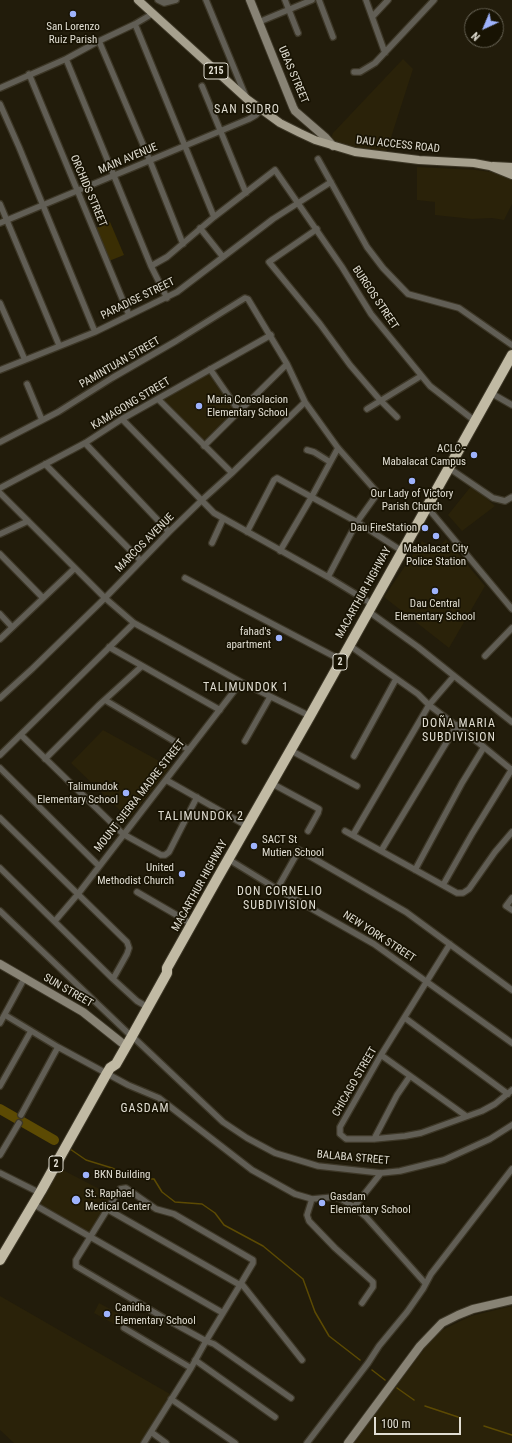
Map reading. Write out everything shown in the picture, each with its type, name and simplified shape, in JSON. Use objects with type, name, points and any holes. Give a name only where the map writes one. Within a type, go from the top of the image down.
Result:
[{"type":"highway","name":"MACARTHUR HIGHWAY","points":[[0,1260],[34,1204],[109,1070],[111,1062],[122,1043],[130,1034],[167,973],[167,968],[512,355]]},
{"type":"highway","name":"MACARTHUR HIGHWAY","points":[[109,1070],[116,1064],[162,971],[167,968]]},
{"type":"main road","name":"DAU ACCESS ROAD","points":[[138,0],[247,99],[280,123],[300,134],[333,146],[372,155],[512,167]]},
{"type":"main road","name":"DAU ACCESS ROAD","points":[[490,166],[512,175]]},
{"type":"street","points":[[158,0],[164,3],[176,0]]},
{"type":"street","points":[[206,0],[247,99]]},
{"type":"street","name":"UBAS STREET","points":[[250,0],[295,111],[325,136],[333,146]]},
{"type":"street","points":[[285,0],[298,33]]},
{"type":"street","points":[[259,22],[312,0]]},
{"type":"street","points":[[319,0],[333,37]]},
{"type":"street","points":[[366,0],[385,52]]},
{"type":"street","points":[[373,16],[388,0]]},
{"type":"street","points":[[354,72],[360,72],[375,63],[434,0]]},
{"type":"street","points":[[0,88],[66,59],[152,14]]},
{"type":"street","points":[[135,24],[214,217]]},
{"type":"street","points":[[99,41],[150,161],[183,244]]},
{"type":"street","points":[[66,59],[151,266],[166,298]]},
{"type":"street","name":"ORCHIDS STREET","points":[[29,74],[129,315]]},
{"type":"street","points":[[151,266],[167,257],[200,228],[246,193],[202,86]]},
{"type":"street","points":[[0,104],[95,332]]},
{"type":"street","name":"MAIN AVENUE","points":[[0,223],[249,119],[256,115],[261,109]]},
{"type":"street","points":[[318,159],[366,247],[383,268],[408,294],[459,308],[512,345]]},
{"type":"street","name":"BURGOS STREET","points":[[246,193],[275,170],[297,203],[317,229],[371,314],[430,386],[475,421]]},
{"type":"street","name":"PARADISE STREET","points":[[0,370],[59,345],[95,332],[166,298],[186,285],[273,219],[331,182]]},
{"type":"street","points":[[0,204],[59,345]]},
{"type":"street","points":[[200,228],[223,257]]},
{"type":"street","points":[[317,229],[269,261],[320,324],[350,365],[380,400],[397,417]]},
{"type":"street","name":"PAMINTUAN STREET","points":[[0,442],[42,420],[176,342],[245,298],[248,299],[271,335]]},
{"type":"street","points":[[0,303],[25,360]]},
{"type":"street","points":[[271,335],[305,402],[338,448],[376,491],[375,497],[357,522],[328,577]]},
{"type":"street","name":"KAMAGONG STREET","points":[[0,488],[85,443],[122,419],[271,335]]},
{"type":"street","points":[[204,446],[287,364]]},
{"type":"street","points":[[210,369],[239,411]]},
{"type":"street","points":[[367,409],[421,376]]},
{"type":"street","points":[[27,384],[42,420]]},
{"type":"street","points":[[491,392],[512,405]]},
{"type":"street","points":[[158,399],[232,473]]},
{"type":"street","name":"MARCOS AVENUE","points":[[0,698],[32,669],[105,598],[169,532],[305,402]]},
{"type":"street","points":[[122,419],[214,513],[328,577],[370,608],[512,722]]},
{"type":"street","points":[[85,443],[169,532]]},
{"type":"street","points":[[280,551],[338,448]]},
{"type":"street","points":[[307,450],[314,452],[330,462]]},
{"type":"street","points":[[45,464],[141,561]]},
{"type":"street","points":[[449,468],[494,498],[504,501],[512,498]]},
{"type":"street","points":[[247,532],[273,482],[277,478],[357,522],[402,551]]},
{"type":"street","points":[[0,492],[105,598],[134,623],[240,682],[310,716]]},
{"type":"street","points":[[427,507],[512,609]]},
{"type":"street","points":[[212,543],[223,519]]},
{"type":"street","points":[[0,534],[28,521]]},
{"type":"street","points":[[0,554],[43,598]]},
{"type":"street","points":[[0,639],[75,568]]},
{"type":"street","points":[[185,578],[341,660]]},
{"type":"street","points":[[0,614],[12,626]]},
{"type":"street","points":[[0,755],[134,623]]},
{"type":"street","points":[[485,656],[512,628]]},
{"type":"street","points":[[349,645],[396,680],[418,694],[429,705],[512,770],[472,834],[443,885]]},
{"type":"street","points":[[109,647],[220,710]]},
{"type":"street","points":[[45,759],[104,700],[142,666]]},
{"type":"street","points":[[353,835],[429,705],[454,676]]},
{"type":"street","points":[[354,756],[396,680]]},
{"type":"street","name":"MOUNT SIERRA MADRE STREET","points":[[55,921],[78,894],[240,682]]},
{"type":"street","points":[[245,741],[270,697]]},
{"type":"street","points":[[104,700],[189,750]]},
{"type":"street","points":[[381,851],[457,726]]},
{"type":"street","points":[[21,735],[123,834],[161,855],[165,855],[169,852],[197,797]]},
{"type":"street","points":[[415,870],[462,783],[484,747]]},
{"type":"street","points":[[290,750],[357,786]]},
{"type":"street","points":[[0,768],[99,866]]},
{"type":"street","points":[[166,780],[247,826]]},
{"type":"street","points":[[271,783],[319,809],[308,832]]},
{"type":"street","points":[[0,818],[127,942],[129,948],[113,979]]},
{"type":"street","points":[[345,831],[457,893],[468,889],[495,852],[512,832]]},
{"type":"street","points":[[277,889],[299,850],[406,912],[512,990]]},
{"type":"street","name":"NEW YORK STREET","points":[[228,859],[277,889],[374,944],[512,1043]]},
{"type":"street","points":[[0,868],[113,979],[144,1005]]},
{"type":"street","points":[[137,892],[192,924]]},
{"type":"street","points":[[512,898],[506,906],[512,910]]},
{"type":"street","name":"BALABA STREET","points":[[0,911],[223,1122],[247,1138],[275,1153],[305,1163],[331,1169],[381,1173],[400,1171],[444,1160],[490,1139],[512,1125]]},
{"type":"street","name":"CHICAGO STREET","points":[[450,944],[381,1055],[339,1131],[341,1136],[346,1139],[374,1138],[421,1133],[482,1111],[495,1104],[510,1092]]},
{"type":"street","name":"SUN STREET","points":[[0,964],[83,1012],[122,1043]]},
{"type":"street","points":[[0,1023],[24,979]]},
{"type":"street","points":[[4,1015],[58,1047],[97,1067],[109,1070],[128,1085],[151,1094],[165,1102],[252,1170],[295,1194],[312,1199],[341,1199],[354,1207],[366,1217],[425,1283]]},
{"type":"street","points":[[405,1018],[510,1092]]},
{"type":"street","points":[[0,1086],[31,1031]]},
{"type":"street","points":[[21,1115],[58,1047]]},
{"type":"street","points":[[381,1055],[466,1116]]},
{"type":"street","points":[[374,1138],[397,1095],[410,1076]]},
{"type":"street","points":[[0,1155],[19,1123]]},
{"type":"street","points":[[307,1443],[360,1374],[376,1350],[407,1312],[423,1289],[425,1283],[512,1169]]},
{"type":"street","points":[[354,1207],[381,1173]]},
{"type":"street","points":[[0,1174],[40,1193]]},
{"type":"street","points":[[144,1443],[191,1368],[206,1341],[253,1262],[253,1260],[174,1214],[156,1209],[126,1188],[120,1189],[76,1260],[76,1266],[206,1341],[214,1344],[291,1398]]},
{"type":"street","points":[[312,1199],[307,1215],[309,1221],[335,1248],[374,1282],[373,1287],[362,1303]]},
{"type":"street","points":[[34,1204],[90,1238],[223,1313]]},
{"type":"street","points":[[107,1209],[240,1284],[302,1360]]},
{"type":"street","points":[[348,1443],[420,1346],[442,1323],[473,1309],[512,1300]]},
{"type":"street","points":[[124,1328],[191,1368]]},
{"type":"street","points":[[195,1360],[275,1417]]},
{"type":"street","points":[[171,1399],[235,1443]]},
{"type":"street","points":[[151,1432],[166,1443]]},
{"type":"shaded area","points":[[403,59],[413,69],[386,153],[350,147],[330,141],[333,133]]},
{"type":"shaded area","points":[[417,167],[476,170],[499,173],[512,178],[512,204],[504,220],[492,218],[472,219],[435,215],[435,202],[417,200]]},
{"type":"shaded area","points":[[110,222],[124,255],[109,261],[96,228]]},
{"type":"shaded area","name":"Maria Consolacion Elementary School","points":[[206,370],[236,413],[203,441],[161,400]]},
{"type":"shaded area","points":[[472,485],[495,506],[462,531],[448,515]]},
{"type":"shaded area","name":"Dau Central Elementary School","points":[[446,539],[485,586],[449,648],[384,597],[422,541],[436,550]]},
{"type":"shaded area","name":"Talimundok Elementary School","points":[[103,730],[170,767],[129,819],[71,763]]},
{"type":"shaded area","name":"St. Raphael Medical Center","points":[[59,1168],[113,1196],[91,1233],[39,1205]]},
{"type":"shaded area","points":[[0,1296],[170,1394],[141,1443],[14,1443],[0,1430]]},
{"type":"shaded area","name":"Canidha Elementary School","points":[[99,1303],[121,1315],[116,1325],[94,1313]]},
{"type":"shaded area","points":[[512,1306],[512,1443],[353,1443],[430,1341],[440,1331],[471,1316]]},
{"type":"waterway","points":[[0,1109],[54,1140]]},
{"type":"waterway","points":[[70,1149],[86,1160],[112,1168],[136,1179],[154,1179],[162,1192],[175,1202],[202,1204],[215,1213],[224,1225],[263,1246],[303,1279],[315,1312],[329,1336],[360,1360]]},
{"type":"waterway","points":[[372,1370],[385,1380]]},
{"type":"waterway","points":[[397,1388],[414,1400]]},
{"type":"waterway","points":[[425,1406],[458,1417]]},
{"type":"waterway","points":[[484,1426],[512,1435]]},
{"type":"place","name":"San Lorenzo Ruiz Parish","points":[[73,14]]},
{"type":"place","name":"Maria Consolacion Elementary School","points":[[199,406]]},
{"type":"place","name":"ACLC - Mabalacat Campus","points":[[474,455]]},
{"type":"place","name":"Our Lady of Victory Parish Church","points":[[412,481]]},
{"type":"place","name":"Dau FireStation","points":[[425,528]]},
{"type":"place","name":"Mabalacat City Police Station","points":[[436,536]]},
{"type":"place","name":"Dau Central Elementary School","points":[[435,591]]},
{"type":"place","name":"fahad's apartment","points":[[279,638]]},
{"type":"place","name":"Talimundok Elementary School","points":[[126,793]]},
{"type":"place","name":"SACT St Mutien School","points":[[254,846]]},
{"type":"place","name":"United Methodist Church","points":[[182,874]]},
{"type":"place","name":"BKN Building","points":[[86,1175]]},
{"type":"place","name":"St. Raphael Medical Center","points":[[76,1200]]},
{"type":"place","name":"Gasdam Elementary School","points":[[322,1203]]},
{"type":"place","name":"Canidha Elementary School","points":[[107,1314]]},
{"type":"district","name":"SAN ISIDRO","points":[[247,110]]},
{"type":"district","name":"TALIMUNDOK 1","points":[[246,688]]},
{"type":"district","name":"DOÑA MARIA SUBDIVISION","points":[[459,731]]},
{"type":"district","name":"TALIMUNDOK 2","points":[[201,817]]},
{"type":"district","name":"DON CORNELIO SUBDIVISION","points":[[280,899]]},
{"type":"district","name":"GASDAM","points":[[145,1109]]}]
